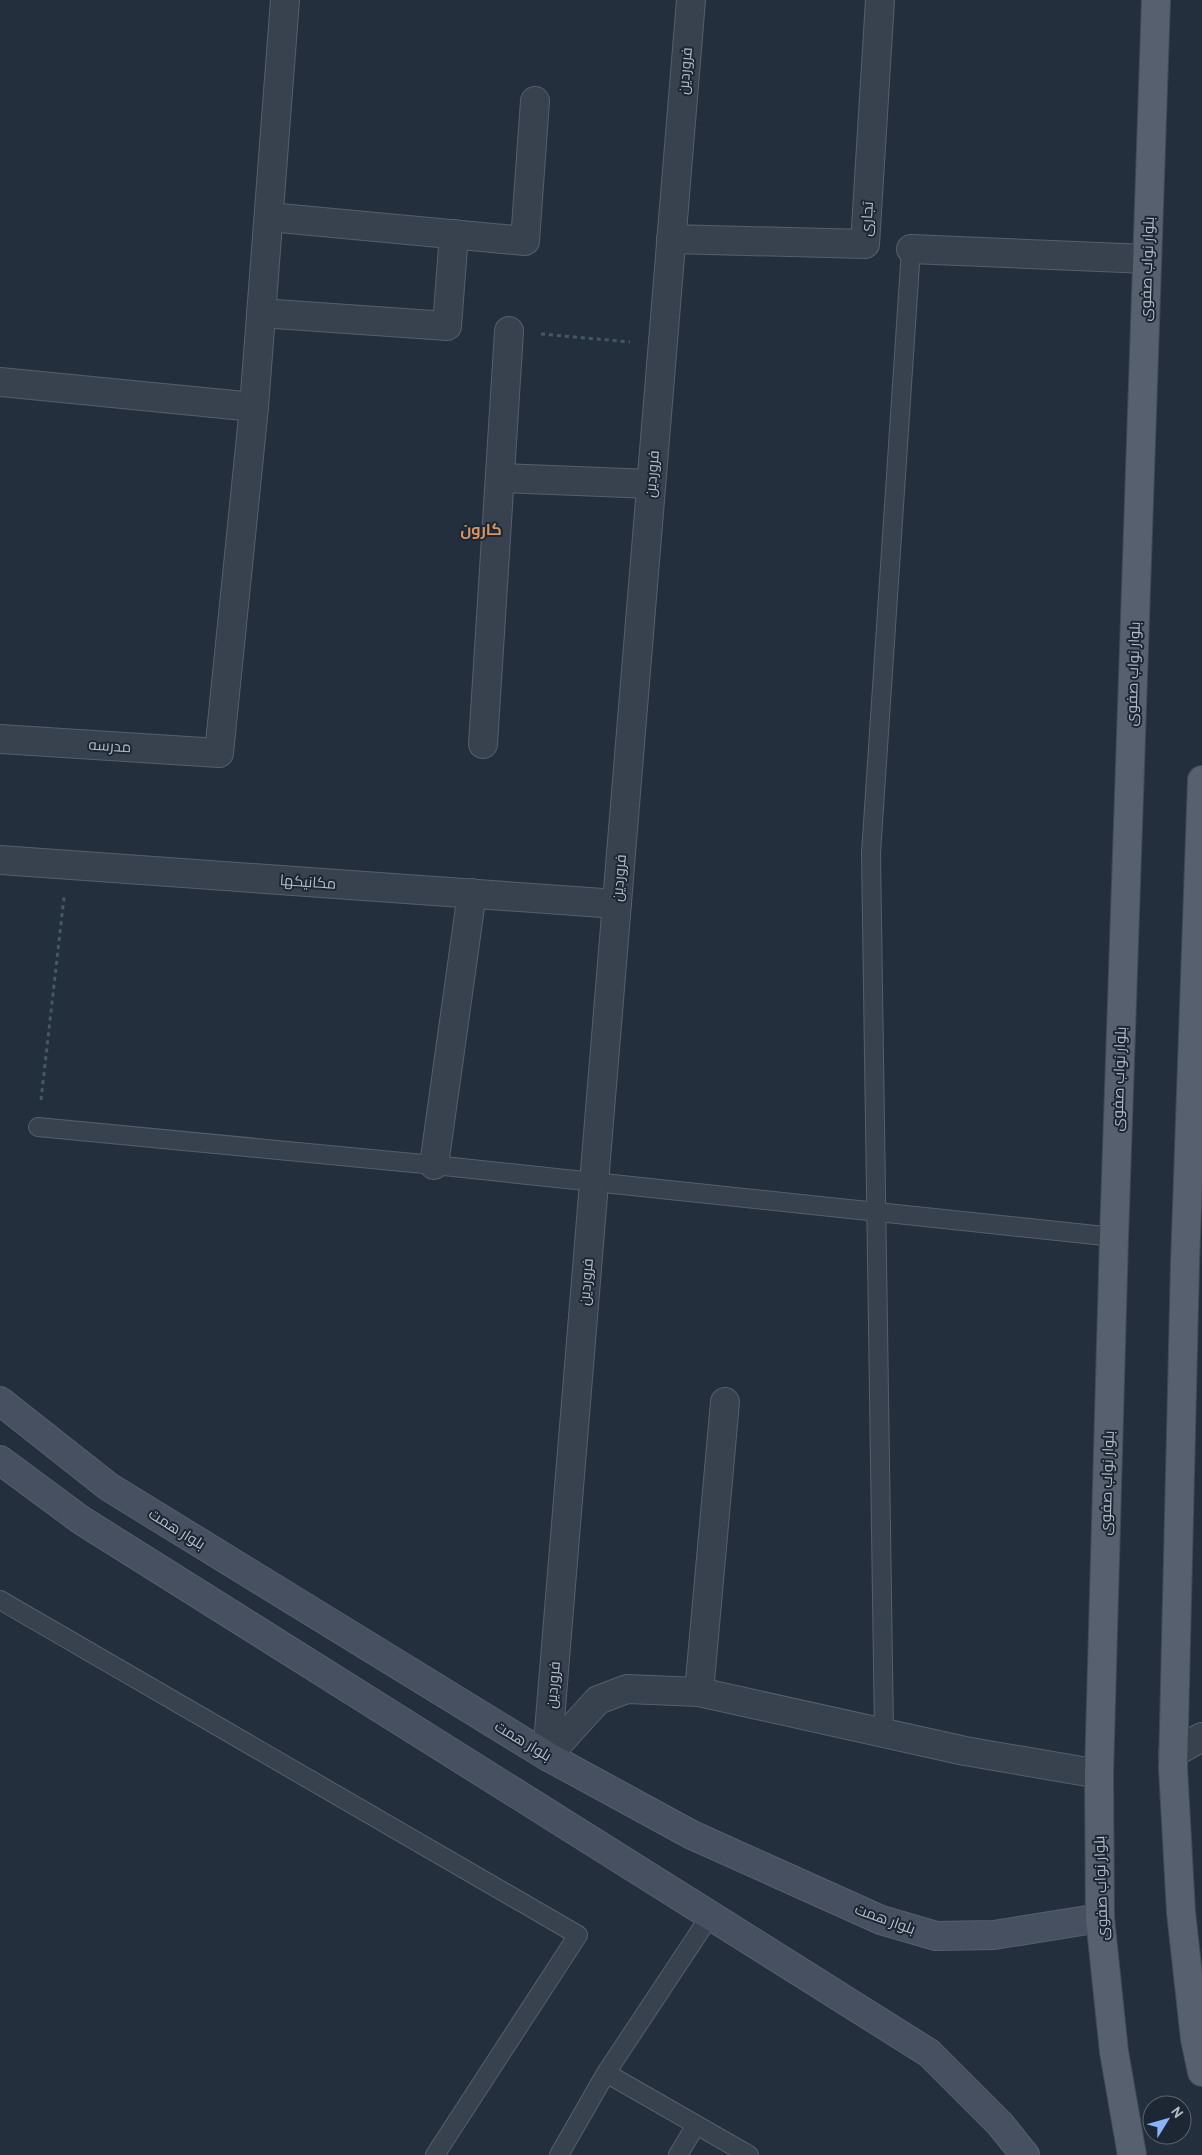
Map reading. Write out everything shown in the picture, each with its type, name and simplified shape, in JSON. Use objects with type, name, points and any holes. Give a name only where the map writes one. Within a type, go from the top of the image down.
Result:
[{"type":"main road","name":"بلوار نواب صفوی","points":[[1132,2155],[1114,2052],[1100,1918],[1099,1774],[1114,1237],[1156,0]]},
{"type":"main road","points":[[1202,780],[1194,1264],[1173,1753],[1181,1912],[1195,2039],[1202,2072]]},
{"type":"street","points":[[0,382],[254,407],[285,0]]},
{"type":"street","name":"فروردین","points":[[547,1756],[691,0]]},
{"type":"street","name":"تجاری","points":[[671,239],[865,244],[880,0]]},
{"type":"street","points":[[268,217],[525,240],[535,101]]},
{"type":"street","points":[[261,313],[447,326],[454,234]]},
{"type":"street","points":[[911,249],[1147,259]]},
{"type":"street","points":[[484,744],[509,331]]},
{"type":"street","name":"مدرسه","points":[[0,739],[220,754],[254,407]]},
{"type":"street","points":[[501,478],[651,484]]},
{"type":"street","name":"مکانیکها","points":[[0,860],[617,904]]},
{"type":"street","points":[[434,1165],[472,893]]},
{"type":"street","name":"بلوار همت","points":[[0,1401],[109,1487],[547,1756],[692,1835],[881,1920],[936,1936],[994,1934],[1100,1918]]},
{"type":"street","points":[[699,1692],[725,1402]]},
{"type":"street","points":[[0,1460],[81,1520],[929,2053],[1000,2124],[1025,2155]]},
{"type":"street","points":[[125,1547],[149,1511]]},
{"type":"street","points":[[547,1756],[598,1700],[627,1689],[699,1692],[965,1751],[1099,1774]]},
{"type":"street","points":[[1173,1753],[1202,1737]]},
{"type":"lane","points":[[884,1733],[871,853],[911,249]]},
{"type":"lane","points":[[38,1127],[434,1165],[1114,1237]]},
{"type":"lane","points":[[0,1600],[578,1936],[435,2155]]},
{"type":"lane","points":[[560,2155],[606,2073],[710,1916]]},
{"type":"lane","points":[[606,2073],[749,2155]]},
{"type":"lane","points":[[678,2155],[696,2125]]},
{"type":"path","points":[[509,331],[663,345]]},
{"type":"path","points":[[38,1127],[68,864]]},
{"type":"district","name":"کارون","points":[[481,529]]}]
